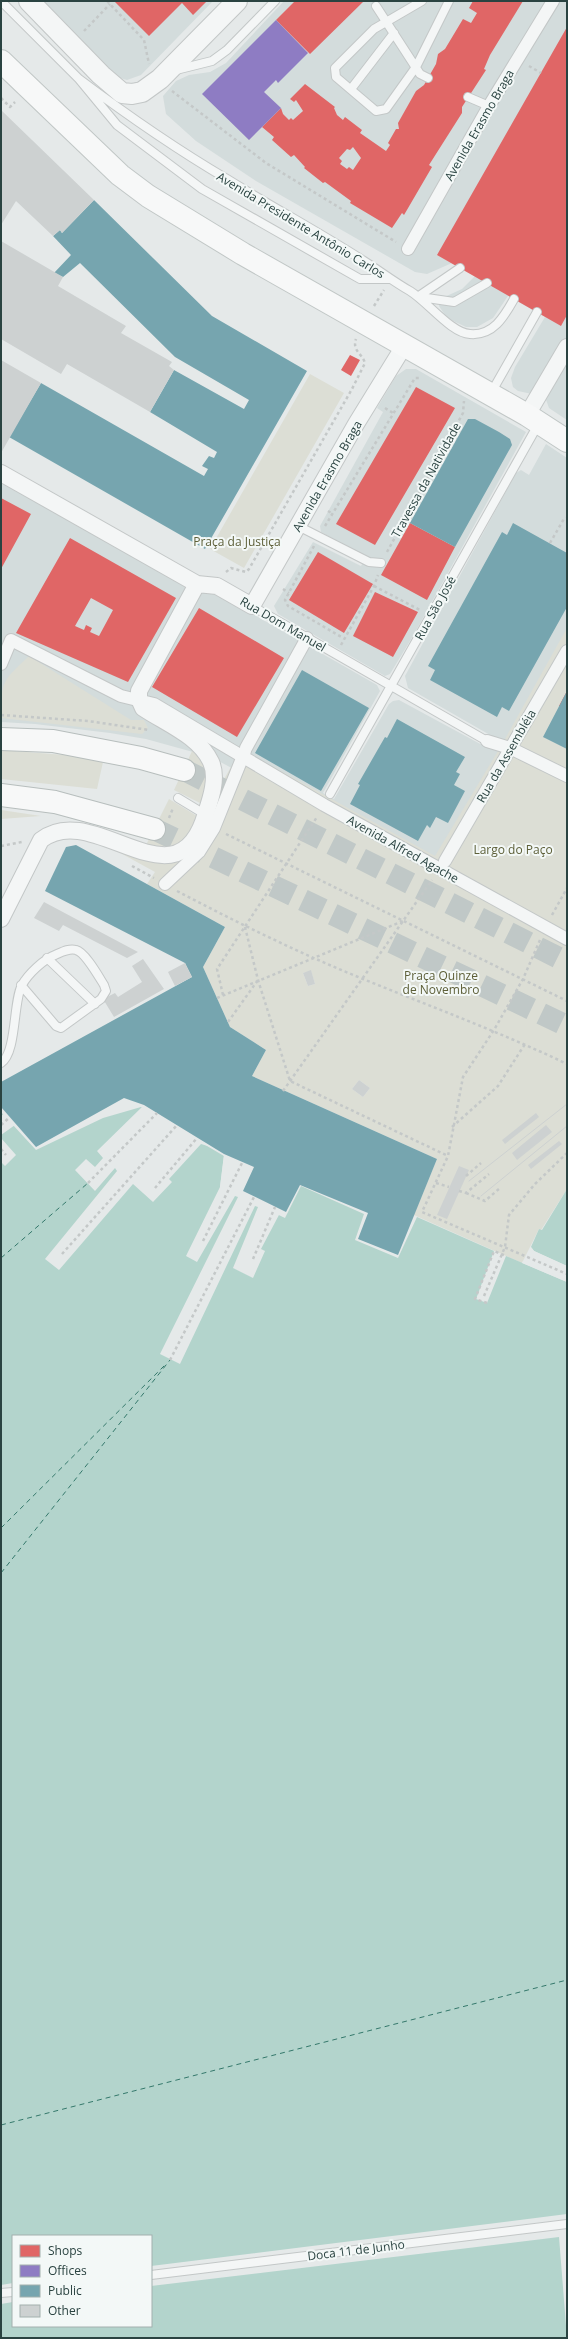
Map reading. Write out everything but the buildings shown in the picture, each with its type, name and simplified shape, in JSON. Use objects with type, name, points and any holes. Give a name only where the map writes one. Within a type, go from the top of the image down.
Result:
[{"type":"main road","points":[[1,61],[120,175],[148,196],[243,254],[490,394],[567,441]]},
{"type":"main road","points":[[1,739],[54,741],[141,758],[184,770]]},
{"type":"main road","points":[[1,796],[55,802],[154,829]]},
{"type":"street","points":[[29,1],[122,93],[132,94],[142,92],[164,75],[237,1]]},
{"type":"street","name":"Avenida Erasmo Braga","points":[[408,249],[489,106],[553,1]]},
{"type":"street","name":"Avenida Erasmo Braga","points":[[252,606],[404,346]]},
{"type":"street","name":"Rua São José","points":[[533,419],[567,347]]},
{"type":"street","name":"Rua Dom Manuel","points":[[1,473],[197,584],[214,586],[252,606]]},
{"type":"street","points":[[1,919],[41,840],[51,832],[62,830],[82,831],[112,839],[155,856],[169,856],[188,846],[210,821],[213,780],[212,764],[200,744],[143,708],[139,699],[139,691],[197,584]]},
{"type":"street","points":[[165,884],[199,852],[210,821],[244,752],[307,638]]},
{"type":"street","name":"Avenida Alfred Agache","points":[[1,664],[11,640],[121,696],[139,699],[154,704],[244,752],[324,805],[443,864],[545,928],[567,939]]},
{"type":"street","name":"Rua da Assembléia","points":[[443,864],[567,650]]},
{"type":"street","name":"Rua Dom Manuel","points":[[487,741],[510,748],[567,776]]},
{"type":"lane","name":"Avenida Presidente Antônio Carlos","points":[[1,1],[80,79],[117,125],[202,189],[360,279],[390,279]]},
{"type":"lane","points":[[164,75],[212,61],[227,50],[275,1]]},
{"type":"lane","points":[[422,1],[374,29],[335,68],[336,77],[376,111],[383,111],[416,67],[449,1]]},
{"type":"lane","points":[[376,6],[420,74],[428,78]]},
{"type":"lane","points":[[351,89],[394,33]]},
{"type":"lane","name":"Avenida Presidente Antônio Carlos","points":[[80,79],[130,117],[226,179],[365,262],[390,279]]},
{"type":"lane","points":[[468,97],[489,106]]},
{"type":"lane","points":[[419,296],[460,268]]},
{"type":"lane","points":[[390,279],[419,296],[460,332],[471,334],[485,332],[496,326],[504,318],[514,299]]},
{"type":"lane","points":[[419,296],[454,302],[487,283]]},
{"type":"lane","points":[[490,394],[537,312]]},
{"type":"lane","name":"Rua São José","points":[[330,794],[432,615],[533,419]]},
{"type":"lane","points":[[298,526],[369,562],[381,563]]},
{"type":"lane","name":"Rua Dom Manuel","points":[[252,606],[487,741]]},
{"type":"lane","points":[[178,798],[210,821]]},
{"type":"lane","points":[[1,1063],[6,1059],[12,1039],[22,985],[47,958],[69,950],[77,950],[82,954],[104,985],[106,991],[95,1004],[61,1028],[56,1026],[22,985]]},
{"type":"lane","points":[[47,958],[95,1004]]},
{"type":"lane","name":"Doca 11 de Junho","points":[[152,2275],[564,2224]]},
{"type":"lane","points":[[1,2293],[12,2292]]},
{"type":"path","points":[[107,1],[144,40],[147,62],[164,75],[169,89],[266,164],[408,249]]},
{"type":"path","points":[[71,44],[110,4]]},
{"type":"path","points":[[214,586],[231,568],[246,572],[249,569],[352,389],[365,363],[356,351],[354,344],[357,335]]},
{"type":"path","points":[[345,639],[288,606],[285,600],[318,537],[415,378],[418,377],[428,381]]},
{"type":"path","name":"Travessa da Natividade","points":[[336,655],[374,586],[381,563],[463,413],[464,401],[458,398]]},
{"type":"path","points":[[328,511],[333,514]]},
{"type":"path","points":[[550,543],[565,517]]},
{"type":"path","points":[[374,586],[432,615]]},
{"type":"path","points":[[283,589],[289,593]]},
{"type":"path","points":[[1,715],[88,721],[146,731],[168,724]]},
{"type":"path","points":[[223,995],[216,969],[287,864],[324,805]]},
{"type":"path","points":[[210,821],[287,864],[567,1001]]},
{"type":"path","points":[[283,1091],[364,979],[443,864]]},
{"type":"path","points":[[152,877],[245,926],[312,957],[494,1030],[567,1064]]},
{"type":"path","points":[[567,888],[545,928],[523,979],[494,1030],[463,1077],[452,1128],[448,1156],[422,1212],[567,1274]]},
{"type":"path","points":[[217,998],[312,957],[404,920]]},
{"type":"path","points":[[245,926],[258,980],[290,1081],[448,1156]]},
{"type":"path","points":[[228,1022],[258,980]]},
{"type":"path","points":[[452,1128],[498,1086],[525,1044]]},
{"type":"path","points":[[88,1183],[157,1113]]},
{"type":"path","points":[[1,1125],[10,1117]]},
{"type":"path","points":[[62,1254],[177,1125]]},
{"type":"path","points":[[155,1188],[197,1138]]},
{"type":"path","points":[[1,1149],[6,1155]]},
{"type":"path","points":[[484,1296],[505,1247],[509,1215],[535,1184],[567,1153]]},
{"type":"path","points":[[203,1241],[243,1161]]},
{"type":"path","points":[[466,1176],[481,1163]]},
{"type":"path","points":[[466,1193],[490,1174]]},
{"type":"path","points":[[436,1182],[449,1187]]},
{"type":"path","points":[[459,1191],[485,1201],[500,1188]]},
{"type":"path","points":[[170,1360],[254,1197]]},
{"type":"path","points":[[253,1259],[275,1207]]},
{"type":"path","points":[[487,1303],[475,1299],[494,1251],[506,1256]]},
{"type":"shaded area","points":[[37,1],[213,1],[141,75],[127,80],[117,77]]},
{"type":"shaded area","points":[[284,1],[567,1],[567,338],[540,388],[532,394],[518,391],[513,387],[511,378],[515,367],[545,317],[508,296],[493,318],[477,327],[466,327],[447,318],[439,306],[440,299],[462,289],[475,276],[452,263],[427,274],[415,272],[256,181],[196,141],[166,114],[163,96],[176,81],[189,75],[210,72],[226,63]]},
{"type":"shaded area","points":[[567,358],[567,420],[549,408],[545,397]]},
{"type":"shaded area","points":[[406,369],[416,369],[526,432],[413,636],[390,674],[385,676],[278,614],[274,606],[313,542],[361,566],[366,557],[321,532],[320,526],[383,412],[377,408],[396,376]]},
{"type":"shaded area","points":[[546,444],[567,458],[567,946],[211,757],[146,739],[110,733],[35,724],[1,722],[1,479],[200,595],[203,590],[209,589],[377,685],[380,691],[323,793],[334,799],[389,704],[393,701],[399,700],[484,746],[490,735],[408,688],[405,676],[516,473],[521,470],[529,475]]},
{"type":"shaded area","points":[[141,1107],[224,1156],[220,1187],[285,1218],[301,1186],[364,1214],[355,1240],[398,1258],[417,1217],[494,1251],[476,1299],[487,1303],[506,1256],[567,1282],[567,2214],[152,2266],[152,2235],[12,2235],[12,2283],[1,2285],[1,1112],[36,1150],[103,1118]]},
{"type":"shaded area","points":[[567,1189],[567,1266],[534,1251],[531,1247],[539,1229],[542,1230]]},
{"type":"shaded area","points":[[559,2237],[567,2338],[1,2338],[1,2304],[12,2302],[12,2327],[152,2327],[152,2286]]},
{"type":"green space","name":"Praça da Justiça","points":[[310,374],[344,393],[244,568],[210,549]]},
{"type":"green space","name":"Praça Quinze de Novembro","points":[[567,628],[567,691],[543,737],[567,749],[567,1189],[541,1230],[539,1229],[522,1263],[414,1215],[437,1159],[252,1076],[266,1050],[230,1027],[203,967],[225,927],[147,884],[155,872],[115,850],[117,849],[144,860],[170,860],[218,790],[241,749],[435,856],[501,746]],"holes":[[[311,971],[315,984],[308,986],[303,973]],[[359,1080],[370,1088],[363,1097],[352,1089]]]},
{"type":"green space","points":[[29,656],[131,720],[144,720],[148,728],[142,734],[1,718],[2,696],[5,682]]},
{"type":"green space","points":[[1,750],[65,755],[103,762],[97,789],[1,779]]},
{"type":"green space","points":[[192,751],[203,761],[205,767],[206,782],[203,797],[200,803],[174,790]]},
{"type":"green space","points":[[169,799],[197,816],[189,834],[185,840],[173,845],[146,845]]},
{"type":"green space","points":[[1,810],[41,816],[1,819]]},
{"type":"pier","points":[[143,1106],[211,1147],[201,1144],[169,1179],[172,1182],[153,1202],[133,1184],[59,1270],[45,1259],[117,1171],[115,1168],[95,1191],[75,1170],[86,1159],[95,1167],[103,1158],[97,1151]]},
{"type":"pier","points":[[5,1113],[15,1125],[1,1135],[1,1116]]},
{"type":"pier","points":[[1,1138],[16,1155],[5,1166],[1,1162]]},
{"type":"pier","points":[[224,1154],[226,1156],[222,1186],[280,1213],[261,1249],[265,1251],[253,1278],[233,1268],[258,1207],[255,1206],[180,1364],[160,1354],[238,1197],[235,1196],[197,1262],[186,1256],[220,1187]]},
{"type":"pier","points":[[531,1247],[534,1251],[567,1266],[567,1268],[533,1253]]},
{"type":"pier","points":[[523,1261],[567,1280],[567,1282],[522,1263]]},
{"type":"ferry route","points":[[1,1258],[88,1183]]},
{"type":"ferry route","points":[[1,1573],[170,1360]]},
{"type":"ferry route","points":[[1,1528],[166,1364]]},
{"type":"ferry route","points":[[1,2125],[567,1980]]},
{"type":"tunnel","points":[[184,770],[567,962]]},
{"type":"tunnel","points":[[154,829],[567,1026]]},
{"type":"tram line","points":[[469,1181],[567,1104]]},
{"type":"tram line","points":[[481,1196],[567,1126]]},
{"type":"park label","name":"Largo do Paço","points":[[513,849]]}]
